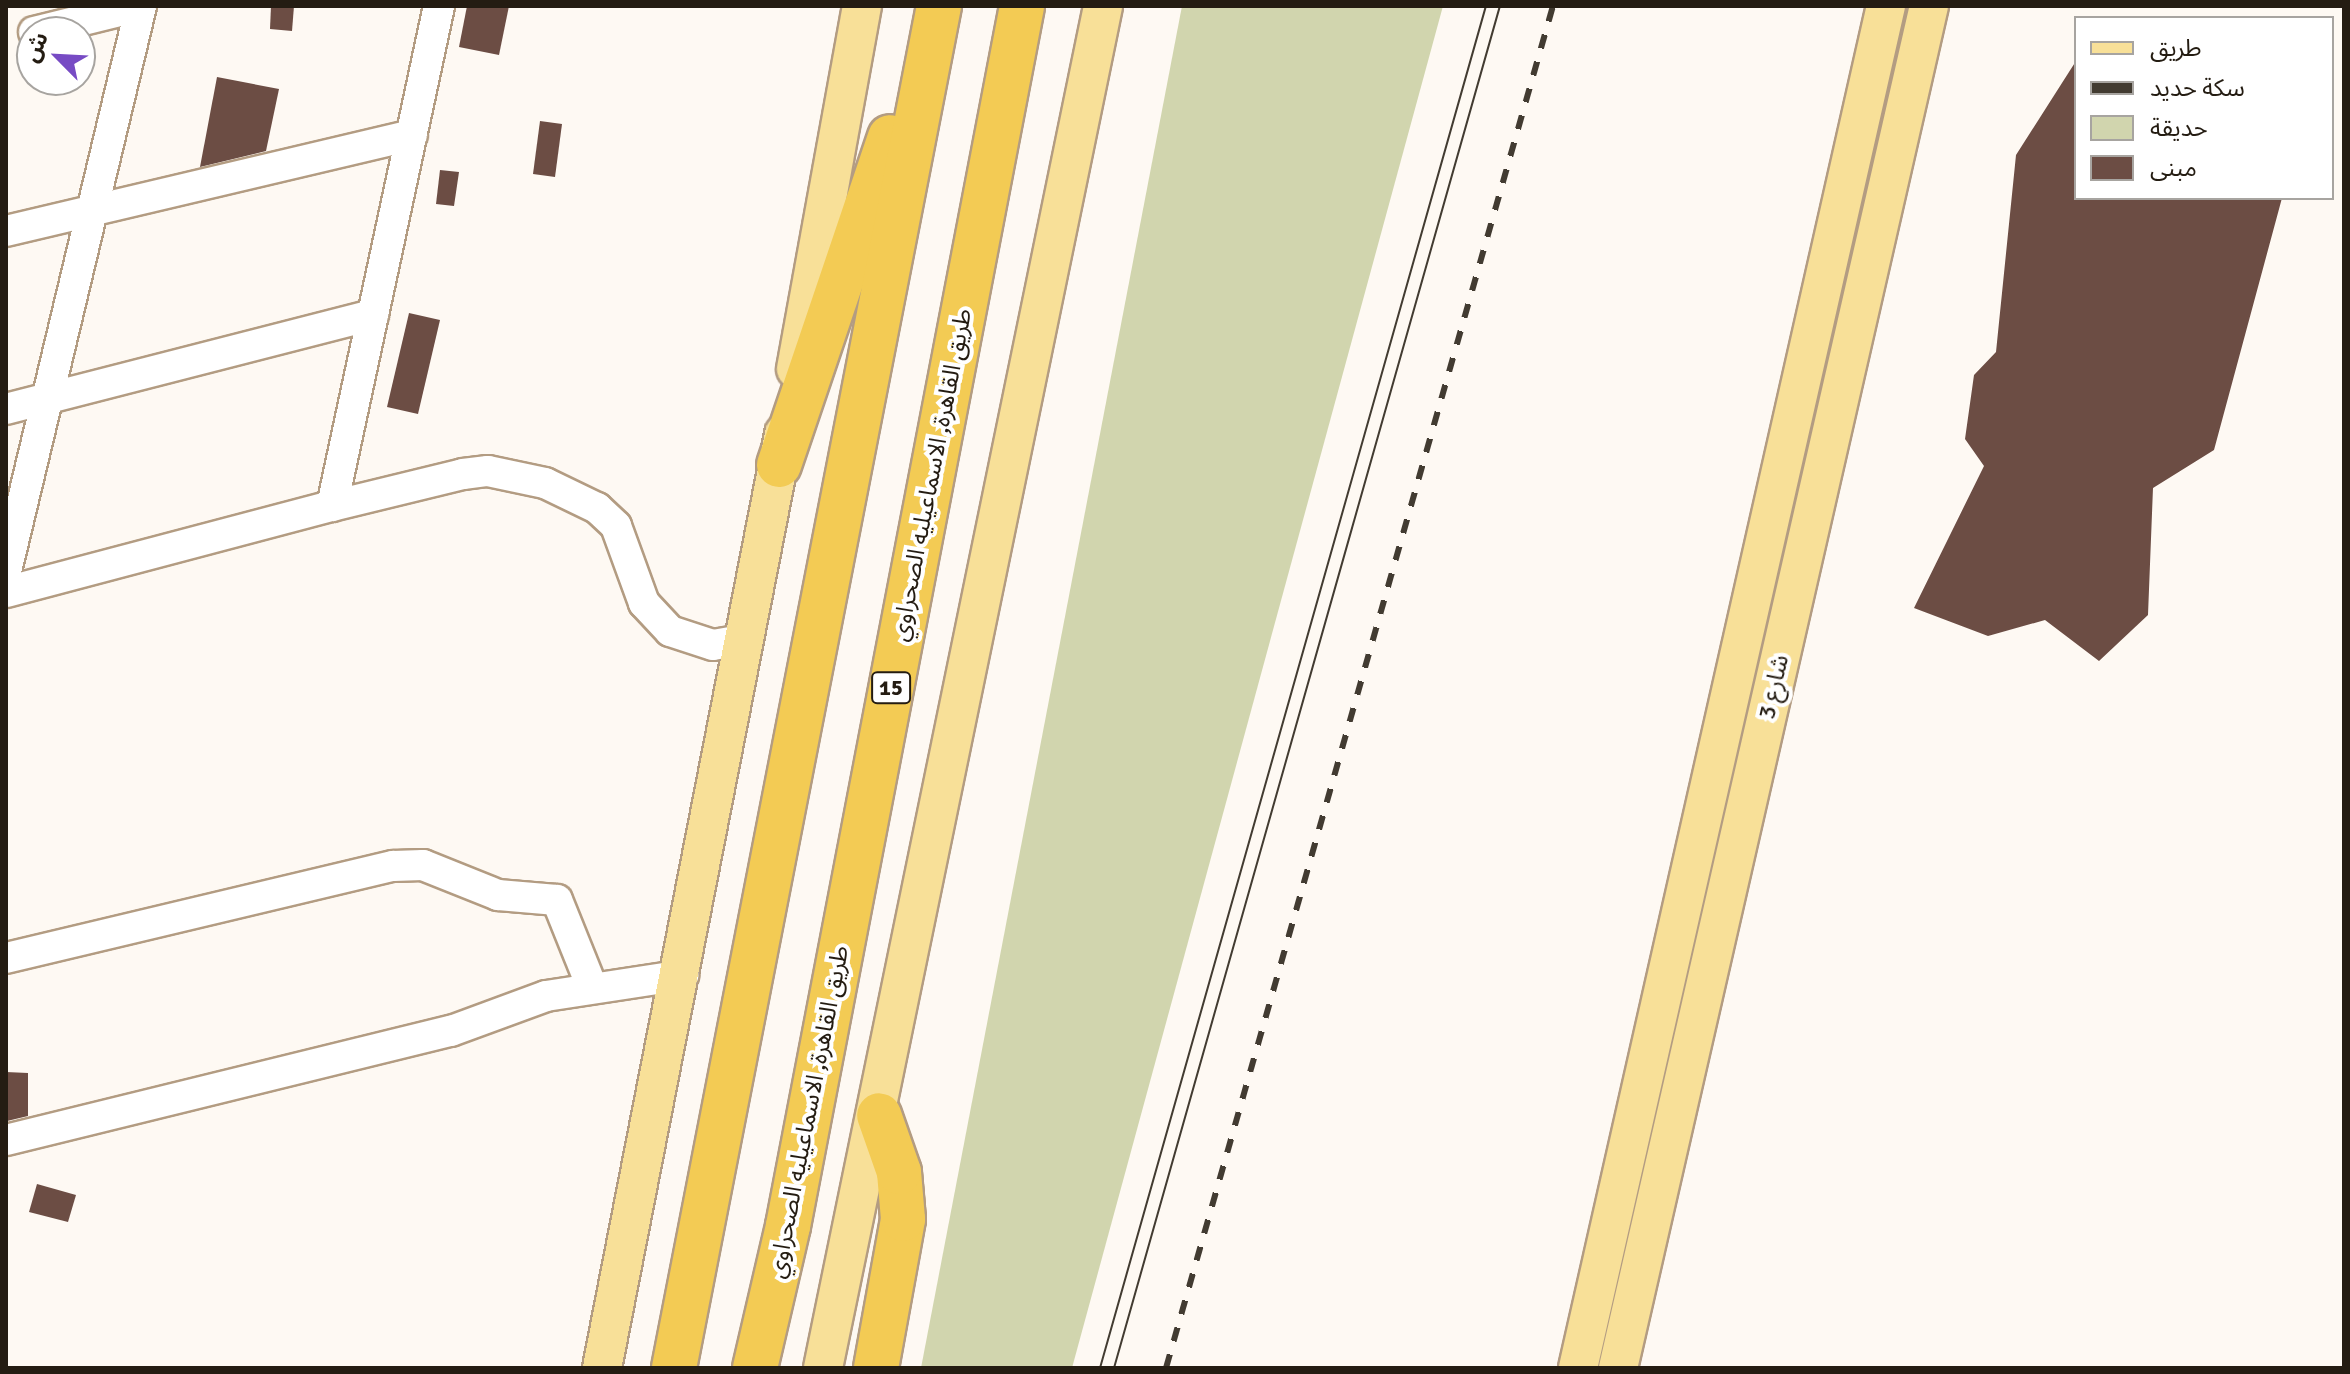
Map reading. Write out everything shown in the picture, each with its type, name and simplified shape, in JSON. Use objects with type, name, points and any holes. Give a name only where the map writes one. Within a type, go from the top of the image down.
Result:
[{"type":"highway","points":[[779,465],[937,6]]},
{"type":"highway","points":[[674,1368],[937,6]]},
{"type":"highway","name":"طريق القاهرة, الاسماعيليه الصحراوي","points":[[755,1368],[788,1226],[1022,6]]},
{"type":"highway","points":[[1006,90],[1041,6]]},
{"type":"highway","points":[[876,1368],[903,1219],[899,1172],[879,1115]]},
{"type":"main road","points":[[602,1368],[683,975],[862,6]]},
{"type":"main road","points":[[823,1368],[879,1115],[1103,6]]},
{"type":"main road","name":"شارع 3","points":[[1578,1368],[1886,6]]},
{"type":"main road","name":"شارع 3","points":[[1618,1368],[1929,6]]},
{"type":"street","points":[[6,571],[141,6],[96,17]]},
{"type":"street","points":[[332,506],[439,6]]},
{"type":"street","points":[[6,231],[412,135]]},
{"type":"street","points":[[6,409],[373,315]]},
{"type":"street","points":[[6,592],[332,506],[463,474],[488,471],[545,483],[597,508],[616,526],[644,603],[670,631],[713,645],[747,639]]},
{"type":"street","points":[[6,958],[393,866],[423,865],[498,895],[557,900],[592,987]]},
{"type":"street","points":[[6,1140],[451,1031],[546,996],[683,975]]},
{"type":"green space","points":[[1182,6],[1443,6],[1072,1368],[921,1368]]},
{"type":"building","points":[[271,6],[294,6],[292,31],[270,29]]},
{"type":"building","points":[[467,6],[509,6],[499,55],[459,47]]},
{"type":"building","points":[[2074,64],[2074,200],[2281,200],[2214,450],[2153,488],[2148,615],[2099,661],[2045,620],[1988,636],[1914,608],[1984,466],[1965,439],[1974,375],[1996,352],[2016,155]]},
{"type":"building","points":[[217,77],[279,89],[266,151],[200,167]]},
{"type":"building","points":[[540,121],[562,124],[555,177],[533,174]]},
{"type":"building","points":[[440,170],[459,172],[454,206],[436,204]]},
{"type":"building","points":[[409,313],[440,320],[418,414],[387,407]]},
{"type":"building","points":[[6,1072],[28,1073],[28,1116],[7,1121]]},
{"type":"building","points":[[37,1184],[76,1195],[68,1222],[29,1212]]},
{"type":"tram line","points":[[1100,1368],[1486,6]]},
{"type":"tram line","points":[[1114,1368],[1500,6]]},
{"type":"railway","points":[[1166,1368],[1553,6]]}]
